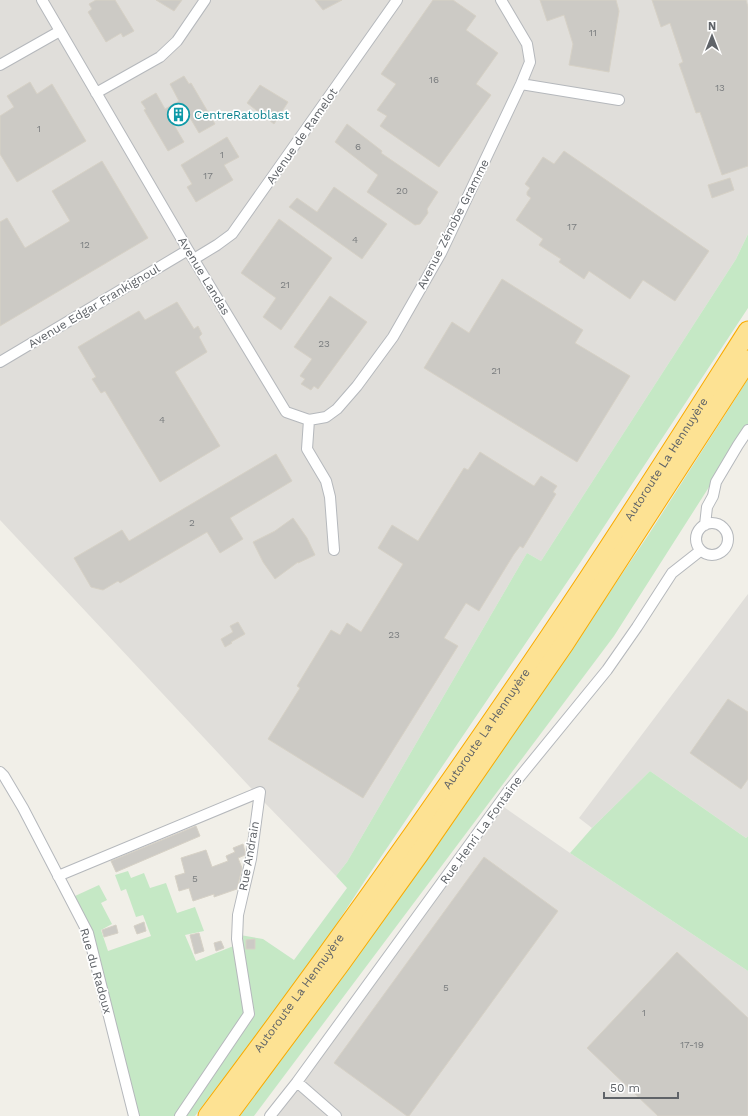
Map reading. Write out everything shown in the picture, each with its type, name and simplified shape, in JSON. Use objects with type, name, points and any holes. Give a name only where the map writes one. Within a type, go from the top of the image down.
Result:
[{"type":"highway","name":"Autoroute La Hennuyère","points":[[208,1116],[332,947],[550,636],[661,468],[748,331]]},
{"type":"highway","name":"Autoroute La Hennuyère","points":[[227,1116],[340,964],[419,854],[559,651],[748,360]]},
{"type":"street","name":"Avenue Landas","points":[[42,0],[188,250],[286,412],[310,420]]},
{"type":"street","points":[[96,93],[160,57],[177,41],[205,0]]},
{"type":"street","name":"Avenue de Ramelot","points":[[194,259],[232,234],[397,0]]},
{"type":"street","name":"Avenue Zénobe Gramme","points":[[310,420],[326,417],[337,409],[357,386],[393,337],[441,253],[522,84],[530,62],[527,44],[501,0]]},
{"type":"street","points":[[0,65],[60,31]]},
{"type":"street","points":[[522,84],[620,100]]},
{"type":"street","name":"Avenue Edgar Frankignoul","points":[[0,362],[188,250]]},
{"type":"street","points":[[310,420],[307,449],[326,481],[330,497],[334,550]]},
{"type":"street","points":[[705,524],[707,507],[713,496],[716,482],[748,430]]},
{"type":"street","points":[[715,523],[726,532],[728,542],[723,551],[719,554],[709,556],[700,551],[696,543],[695,539],[698,530],[705,524],[715,523]]},
{"type":"street","name":"Rue Henri La Fontaine","points":[[270,1116],[509,790],[607,670],[672,573],[700,551]]},
{"type":"street","name":"Rue du Radoux","points":[[0,772],[4,776],[23,808],[88,933],[134,1116]]},
{"type":"street","name":"Rue Andrain","points":[[58,876],[260,792],[251,859],[238,915],[237,940],[249,1014],[180,1116]]},
{"type":"street","points":[[296,1082],[336,1116]]},
{"type":"shaded area","points":[[0,0],[748,0],[748,234],[736,259],[541,561],[527,553],[347,862],[336,876],[264,802],[0,520]]},
{"type":"shaded area","points":[[748,594],[748,836],[746,838],[650,771],[592,828],[579,818]]},
{"type":"shaded area","points":[[498,803],[570,853],[748,971],[748,1116],[273,1116]]},
{"type":"green space","points":[[748,234],[748,308],[580,563],[366,879],[311,963],[195,1116],[185,1116],[255,1015],[240,935],[263,939],[294,960],[347,888],[336,876],[347,862],[527,553],[541,561],[736,259]]},
{"type":"green space","points":[[748,379],[748,428],[614,636],[254,1116],[240,1116],[553,676],[649,534]]},
{"type":"green space","points":[[650,771],[746,838],[748,836],[748,971],[570,853],[592,828]]},
{"type":"green space","points":[[128,871],[131,878],[144,873],[150,888],[166,883],[177,913],[195,907],[204,931],[185,935],[196,961],[236,945],[245,1012],[175,1116],[138,1116],[99,954],[89,925],[75,896],[99,885],[107,900],[101,903],[112,924],[101,930],[108,951],[151,936],[143,915],[136,917],[126,889],[121,891],[115,875]]},
{"type":"building","points":[[96,0],[115,0],[134,31],[123,37],[121,33],[106,42],[88,12],[92,9],[89,4]]},
{"type":"building","points":[[156,0],[182,0],[174,11]]},
{"type":"building","points":[[315,0],[342,0],[323,10]]},
{"type":"building","points":[[433,0],[453,0],[476,16],[466,30],[498,53],[476,84],[491,95],[439,167],[380,126],[387,116],[377,110],[396,84],[381,74]]},
{"type":"building","points":[[540,0],[616,0],[619,11],[609,72],[569,65],[573,44],[564,15],[547,21]]},
{"type":"building","points":[[652,0],[746,0],[748,7],[748,166],[722,175],[700,112],[696,113],[679,64],[683,62],[670,23],[661,27]]},
{"type":"building","name":"CentreRatoblast","points":[[184,76],[189,84],[191,83],[215,124],[199,133],[189,116],[174,125],[184,142],[168,151],[144,110],[146,109],[141,102],[156,93],[165,109],[179,101],[170,84]]},
{"type":"building","points":[[30,82],[37,94],[52,84],[86,141],[17,182],[0,154],[0,116],[14,107],[7,96]]},
{"type":"building","points":[[260,85],[288,102],[274,124],[247,103]]},
{"type":"building","points":[[347,124],[382,151],[381,153],[438,192],[427,209],[428,213],[420,224],[415,225],[367,192],[378,175],[335,142]]},
{"type":"building","points":[[227,137],[239,157],[224,165],[233,180],[196,202],[187,187],[192,184],[181,165]]},
{"type":"building","points":[[564,151],[709,251],[675,301],[643,280],[630,299],[589,271],[584,279],[559,262],[561,259],[539,245],[543,239],[516,220],[531,198],[527,195],[530,188],[525,184],[543,157],[554,164]]},
{"type":"building","points":[[102,161],[148,238],[0,326],[0,222],[7,218],[25,248],[70,221],[52,191]]},
{"type":"building","points":[[730,178],[734,190],[712,198],[708,185]]},
{"type":"building","points":[[334,187],[387,224],[362,259],[289,207],[297,198],[317,212]]},
{"type":"building","points":[[279,219],[332,258],[281,330],[263,317],[276,298],[241,273]]},
{"type":"building","points":[[502,279],[583,330],[575,343],[630,376],[577,462],[424,368],[452,322],[469,333]]},
{"type":"building","points":[[330,296],[367,322],[318,389],[314,386],[311,390],[301,384],[305,379],[300,376],[312,359],[294,347]]},
{"type":"building","points":[[177,302],[194,329],[198,326],[202,334],[199,337],[207,352],[175,372],[220,446],[160,482],[105,391],[101,393],[92,379],[96,377],[78,347],[139,311],[145,320]]},
{"type":"building","points":[[480,452],[534,486],[541,476],[557,486],[553,492],[556,494],[523,548],[520,546],[514,554],[479,611],[466,603],[444,638],[458,646],[363,798],[268,739],[300,688],[297,686],[331,630],[340,635],[347,623],[361,632],[403,564],[378,548],[392,525],[418,541],[464,468],[468,470]]},
{"type":"building","points":[[276,454],[292,481],[230,518],[243,539],[220,553],[207,532],[120,583],[118,581],[103,590],[91,587],[74,558],[122,530],[129,541]]},
{"type":"building","points":[[293,518],[307,538],[315,555],[298,562],[275,579],[263,562],[253,542],[275,531]]},
{"type":"building","points":[[238,622],[245,634],[225,647],[221,639],[233,632],[230,626]]},
{"type":"building","points":[[728,699],[748,712],[748,779],[741,789],[690,753]]},
{"type":"building","points":[[196,826],[200,836],[116,872],[111,861]]},
{"type":"building","points":[[243,844],[245,855],[238,858],[242,868],[237,889],[214,897],[214,894],[193,901],[189,888],[179,891],[175,876],[185,873],[181,858],[206,850],[212,867],[228,861],[226,856],[235,852],[233,848]]},
{"type":"building","points":[[484,857],[558,911],[409,1116],[407,1116],[334,1063]]},
{"type":"building","points":[[144,922],[146,931],[137,934],[134,926]]},
{"type":"building","points":[[116,925],[118,933],[104,937],[102,930]]},
{"type":"building","points":[[199,933],[204,951],[195,954],[190,935]]},
{"type":"building","points":[[255,939],[255,949],[246,949],[246,940]]},
{"type":"building","points":[[221,941],[224,948],[216,951],[214,943]]},
{"type":"building","points":[[677,952],[748,1018],[748,1116],[658,1116],[587,1048]]},
{"type":"place","name":"CentreRatoblast","points":[[178,115]]}]
